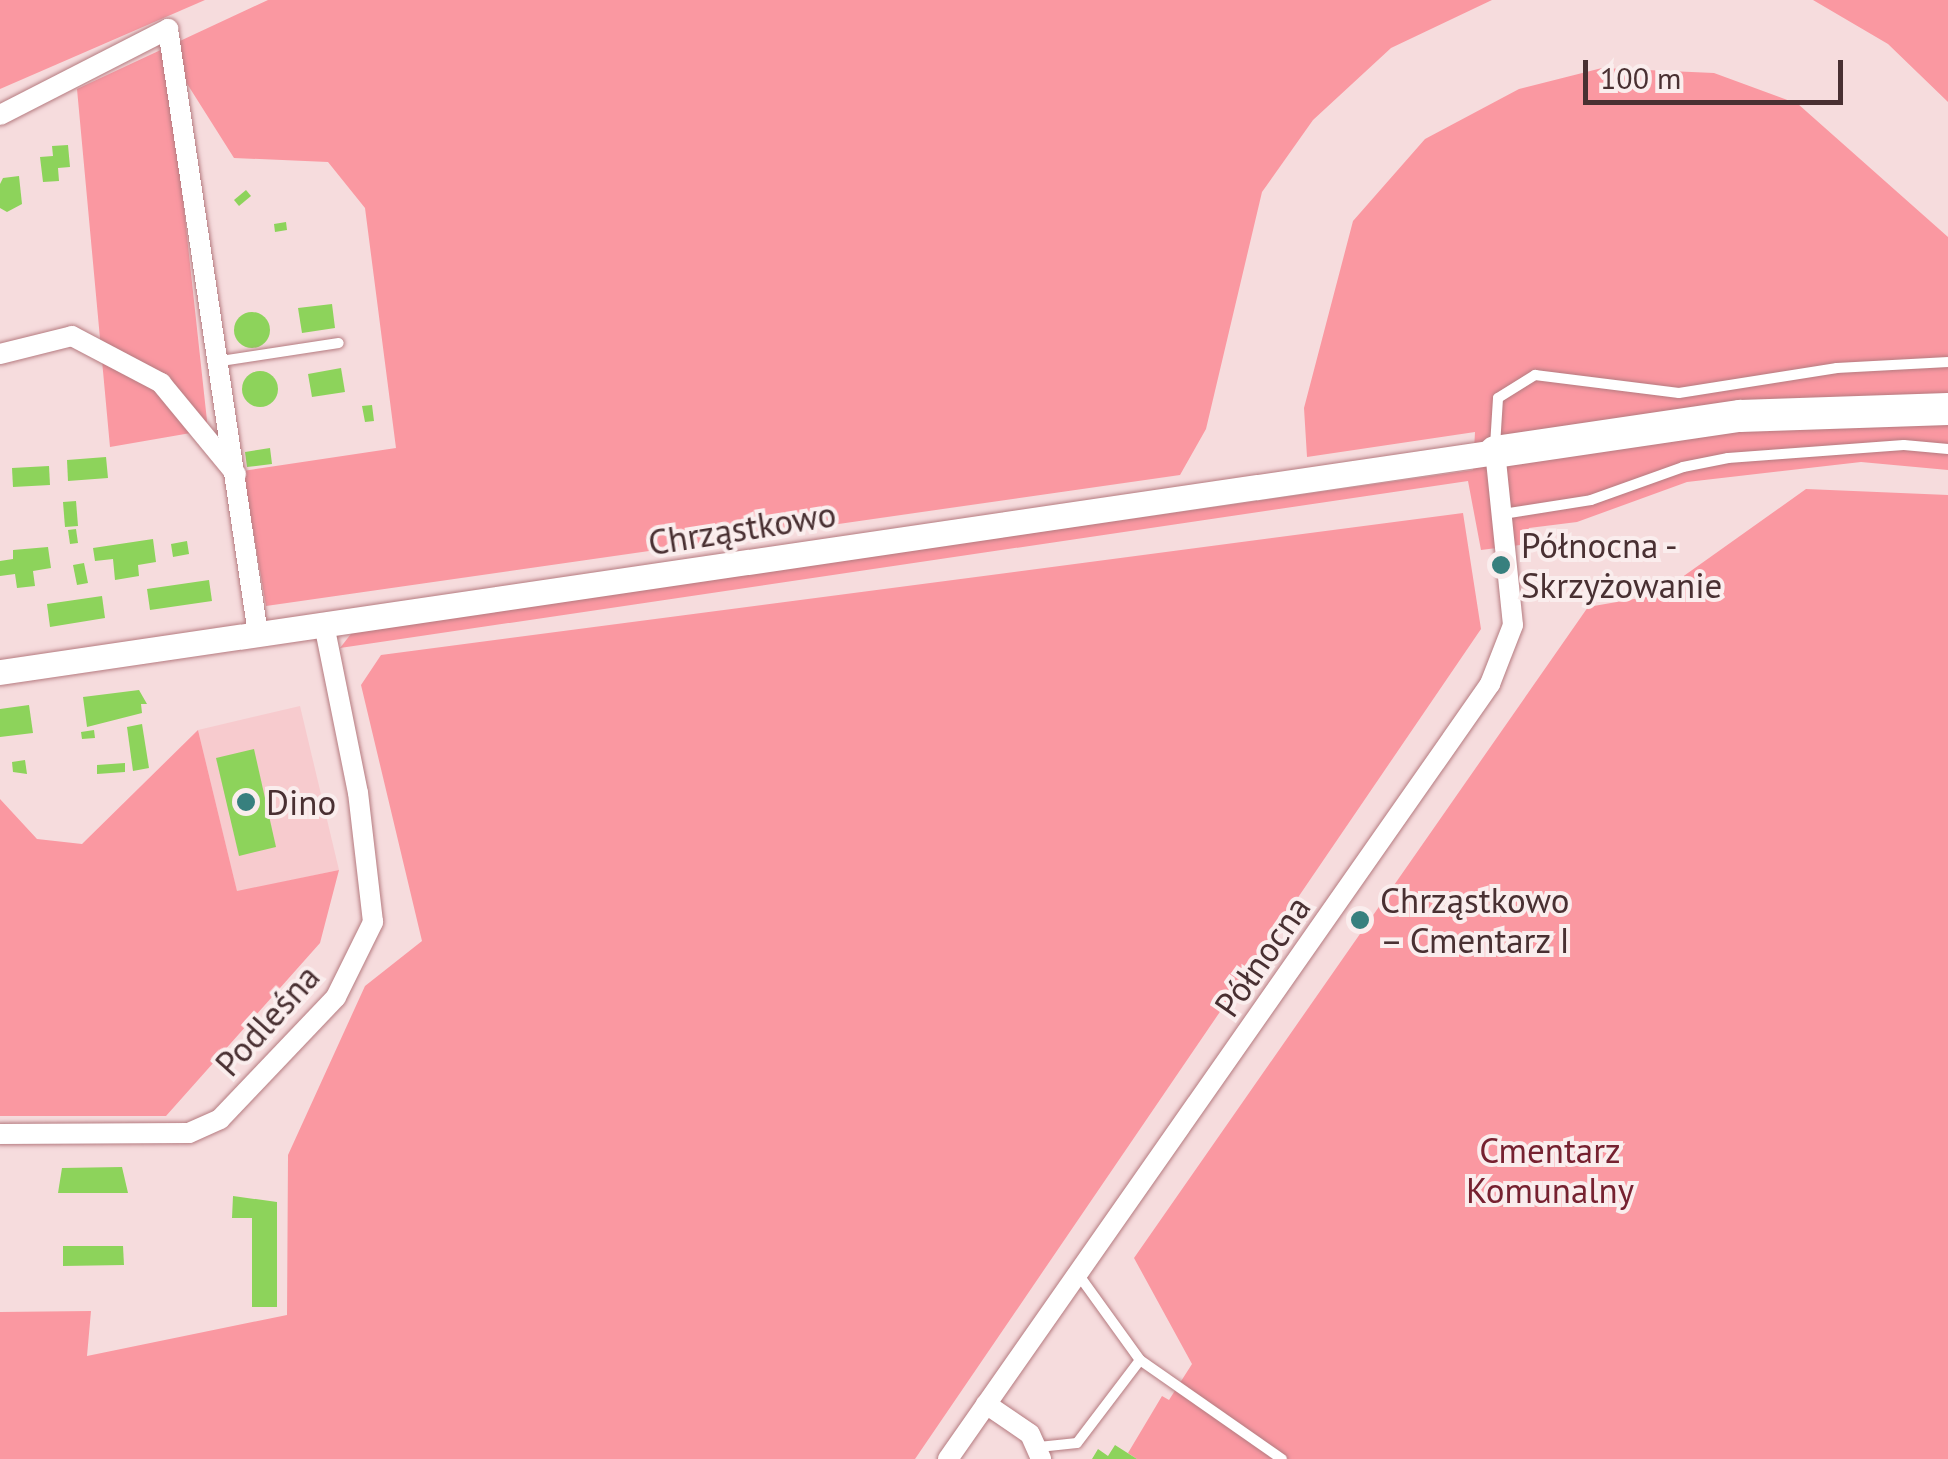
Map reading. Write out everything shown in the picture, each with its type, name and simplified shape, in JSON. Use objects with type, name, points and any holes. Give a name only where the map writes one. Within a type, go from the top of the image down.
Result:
[{"type":"highway","points":[[1495,452],[1740,416],[1948,409]]},
{"type":"street","points":[[0,115],[168,29],[258,634]]},
{"type":"street","points":[[0,354],[72,336],[161,383],[236,474]]},
{"type":"street","name":"Północna","points":[[948,1459],[1490,684],[1513,625],[1495,452]]},
{"type":"street","name":"Chrząstkowo","points":[[0,672],[1495,452]]},
{"type":"street","name":"Podleśna","points":[[0,1134],[190,1133],[220,1119],[336,996],[374,922],[358,793],[324,624]]},
{"type":"street","points":[[986,1404],[1040,1453]]},
{"type":"lane","points":[[220,361],[339,343]]},
{"type":"lane","points":[[1495,452],[1498,398],[1535,375],[1679,393],[1837,368],[1948,362]]},
{"type":"lane","points":[[1503,514],[1590,500],[1683,467],[1728,458],[1904,446],[1948,449]]},
{"type":"lane","points":[[1077,1273],[1140,1360],[1282,1459]]},
{"type":"lane","points":[[1040,1453],[1077,1443],[1140,1360]]},
{"type":"shaded area","points":[[300,706],[339,870],[237,892],[198,730]]},
{"type":"green space","points":[[0,0],[205,0],[0,89]]},
{"type":"green space","points":[[268,0],[1492,0],[1391,48],[1313,120],[1262,192],[1206,429],[1180,475],[266,606],[243,471],[396,448],[365,208],[328,162],[234,158],[167,52],[208,430],[110,447],[77,89]]},
{"type":"green space","points":[[1813,0],[1948,0],[1948,102],[1888,44]]},
{"type":"green space","points":[[1602,68],[1714,73],[1798,104],[1948,237],[1948,470],[1861,462],[1687,482],[1577,522],[1529,528],[1520,545],[1481,550],[1468,481],[340,648],[354,630],[1473,470],[1475,432],[1307,457],[1304,408],[1353,221],[1425,139],[1519,89]]},
{"type":"green space","name":"Cmentarz Komunalny","points":[[1806,489],[1948,495],[1948,1459],[1137,1459],[1128,1453],[1162,1396],[1169,1400],[1192,1364],[1134,1258],[1588,607],[1657,595]]},
{"type":"green space","points":[[1463,513],[1481,629],[915,1459],[0,1459],[0,1312],[91,1311],[87,1356],[287,1315],[288,1155],[365,986],[422,941],[361,685],[381,655]]},
{"type":"green space","points":[[198,730],[237,891],[339,870],[320,943],[166,1116],[0,1116],[0,799],[37,839],[82,844]]},
{"type":"building","points":[[68,145],[70,167],[58,168],[59,181],[43,182],[40,157],[53,156],[52,146]]},
{"type":"building","points":[[19,176],[22,204],[7,212],[0,208],[0,184],[3,178]]},
{"type":"building","points":[[246,190],[251,196],[239,206],[234,200]]},
{"type":"building","points":[[286,222],[287,230],[275,232],[274,224]]},
{"type":"building","points":[[332,304],[335,328],[302,333],[298,308]]},
{"type":"building","points":[[252,312],[264,318],[270,330],[264,342],[252,348],[240,342],[234,330],[240,318]]},
{"type":"building","points":[[341,368],[345,392],[312,397],[308,374]]},
{"type":"building","points":[[260,371],[273,376],[278,389],[273,402],[260,407],[247,402],[242,389],[247,376]]},
{"type":"building","points":[[372,405],[374,421],[365,422],[362,406]]},
{"type":"building","points":[[270,448],[272,464],[247,467],[245,452]]},
{"type":"building","points":[[106,457],[108,478],[68,481],[67,460]]},
{"type":"building","points":[[49,466],[50,485],[13,487],[12,468]]},
{"type":"building","points":[[76,501],[78,526],[65,527],[63,502]]},
{"type":"building","points":[[76,529],[78,543],[70,544],[68,530]]},
{"type":"building","points":[[153,539],[156,562],[138,565],[139,576],[115,580],[113,559],[95,561],[93,548]]},
{"type":"building","points":[[187,541],[189,554],[173,557],[171,544]]},
{"type":"building","points":[[48,547],[51,568],[33,571],[35,586],[17,588],[15,574],[0,576],[0,561],[13,559],[13,550]]},
{"type":"building","points":[[84,563],[88,583],[77,585],[73,565]]},
{"type":"building","points":[[209,580],[212,601],[150,610],[147,589]]},
{"type":"building","points":[[102,596],[105,618],[50,627],[47,604]]},
{"type":"building","points":[[139,690],[147,704],[141,704],[142,713],[87,727],[83,697]]},
{"type":"building","points":[[29,705],[33,733],[0,737],[0,709]]},
{"type":"building","points":[[142,724],[149,768],[133,771],[127,727]]},
{"type":"building","points":[[94,730],[95,738],[82,739],[81,732]]},
{"type":"building","name":"Dino","points":[[254,749],[276,847],[239,856],[216,758]]},
{"type":"building","points":[[25,760],[27,774],[13,772],[12,762]]},
{"type":"building","points":[[125,763],[125,772],[97,774],[97,765]]},
{"type":"building","points":[[122,1167],[128,1193],[58,1193],[62,1168]]},
{"type":"building","points":[[233,1196],[277,1202],[277,1307],[252,1307],[252,1218],[232,1218]]},
{"type":"building","points":[[63,1246],[123,1246],[124,1265],[63,1266]]},
{"type":"building","points":[[1115,1445],[1137,1459],[1092,1459],[1098,1449],[1108,1456]]},
{"type":"place","name":"Północna - Skrzyżowanie","points":[[1501,565]]},
{"type":"place","name":"Dino","points":[[246,802]]},
{"type":"place","name":"Chrząstkowo – Cmentarz I","points":[[1360,920]]}]
